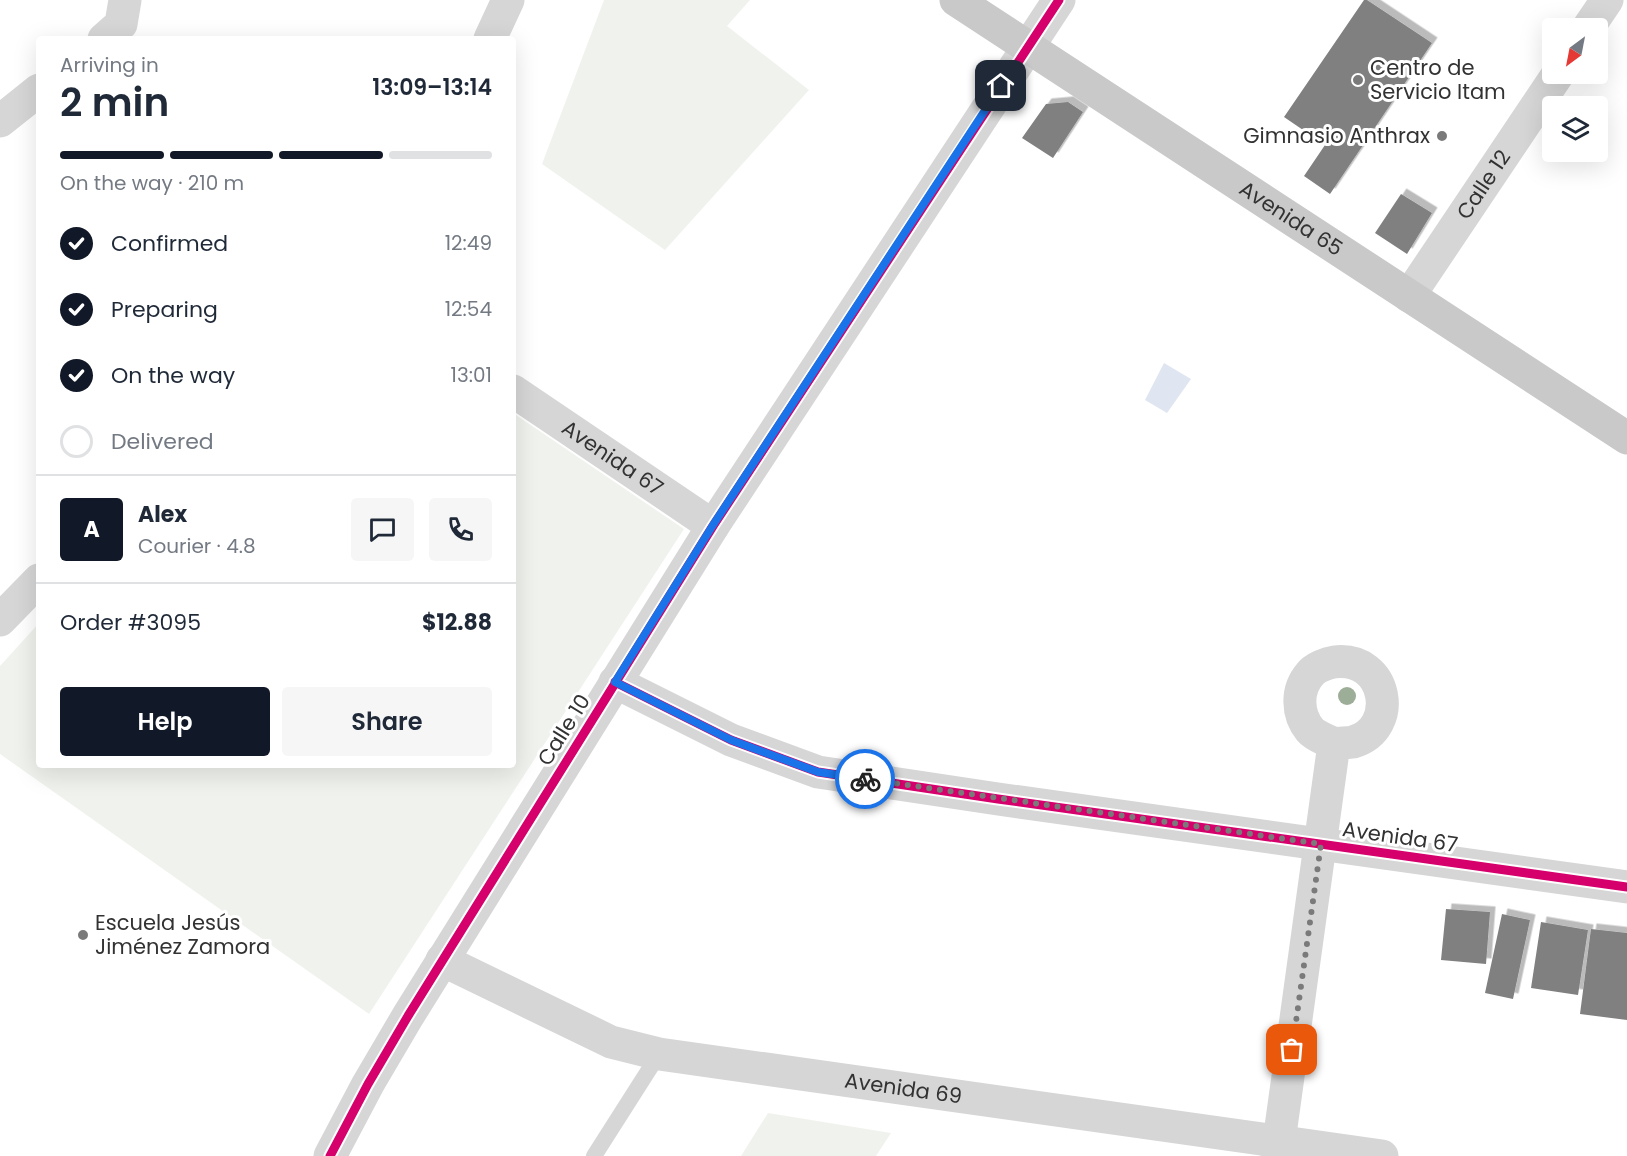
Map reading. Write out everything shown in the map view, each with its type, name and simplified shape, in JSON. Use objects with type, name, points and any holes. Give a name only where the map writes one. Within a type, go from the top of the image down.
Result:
[{"type":"main road","name":"Avenida 65","points":[[956,0],[1627,438]]},
{"type":"street","points":[[107,36],[121,24],[125,0]]},
{"type":"street","points":[[491,36],[508,0]]},
{"type":"street","name":"Calle 10","points":[[330,1156],[368,1084],[442,960],[713,525],[1059,0]]},
{"type":"street","points":[[1595,18],[1607,0]]},
{"type":"street","name":"Calle 12","points":[[1410,296],[1551,84]]},
{"type":"street","points":[[0,121],[36,92]]},
{"type":"street","name":"Avenida 67","points":[[516,393],[713,525]]},
{"type":"street","points":[[0,620],[36,583]]},
{"type":"street","name":"Avenida 67","points":[[615,682],[731,740],[818,772],[1627,887]]},
{"type":"street","points":[[1278,1148],[1334,744]]},
{"type":"street","name":"Avenida 69","points":[[442,960],[611,1042],[658,1054],[1278,1148],[1383,1156]]},
{"type":"lane","points":[[594,1156],[658,1054]]},
{"type":"shaded area","points":[[604,0],[750,0],[727,26],[809,90],[665,250],[542,164]]},
{"type":"shaded area","points":[[1164,363],[1191,379],[1167,413],[1145,400]]},
{"type":"shaded area","points":[[516,415],[684,529],[369,1014],[0,754],[0,666],[36,626],[36,768],[516,768]]},
{"type":"shaded area","points":[[768,1113],[891,1133],[876,1156],[741,1156]]},
{"type":"building","name":"Centro de Servicio Itam","points":[[1364,0],[1432,43],[1330,194],[1304,176],[1325,145],[1284,117]]},
{"type":"building","points":[[1068,102],[1083,112],[1053,158],[1022,138],[1046,104]]},
{"type":"building","points":[[1401,194],[1432,213],[1407,254],[1375,233]]},
{"type":"building","points":[[1446,909],[1490,912],[1486,964],[1441,960]]},
{"type":"building","points":[[1502,914],[1530,920],[1513,999],[1485,993]]},
{"type":"building","points":[[1541,922],[1588,930],[1578,995],[1531,988]]},
{"type":"building","points":[[1591,929],[1627,933],[1627,1020],[1580,1014]]},
{"type":"cycle path","points":[[330,1156],[368,1084],[408,1016],[713,526],[1059,0]]},
{"type":"cycle path","points":[[615,682],[731,740],[818,772],[1627,887]]},
{"type":"way so far","points":[[865,779],[1321,844],[1292,1050]]},
{"type":"place","name":"Centro de Servicio Itam","points":[[1358,80]]},
{"type":"place","name":"Gimnasio Anthrax","points":[[1442,136]]},
{"type":"place","name":"Escuela Jesús Jiménez Zamora","points":[[83,935]]},
{"type":"route","points":[[865,779],[818,772],[731,740],[615,682],[713,525],[1001,86]]}]
